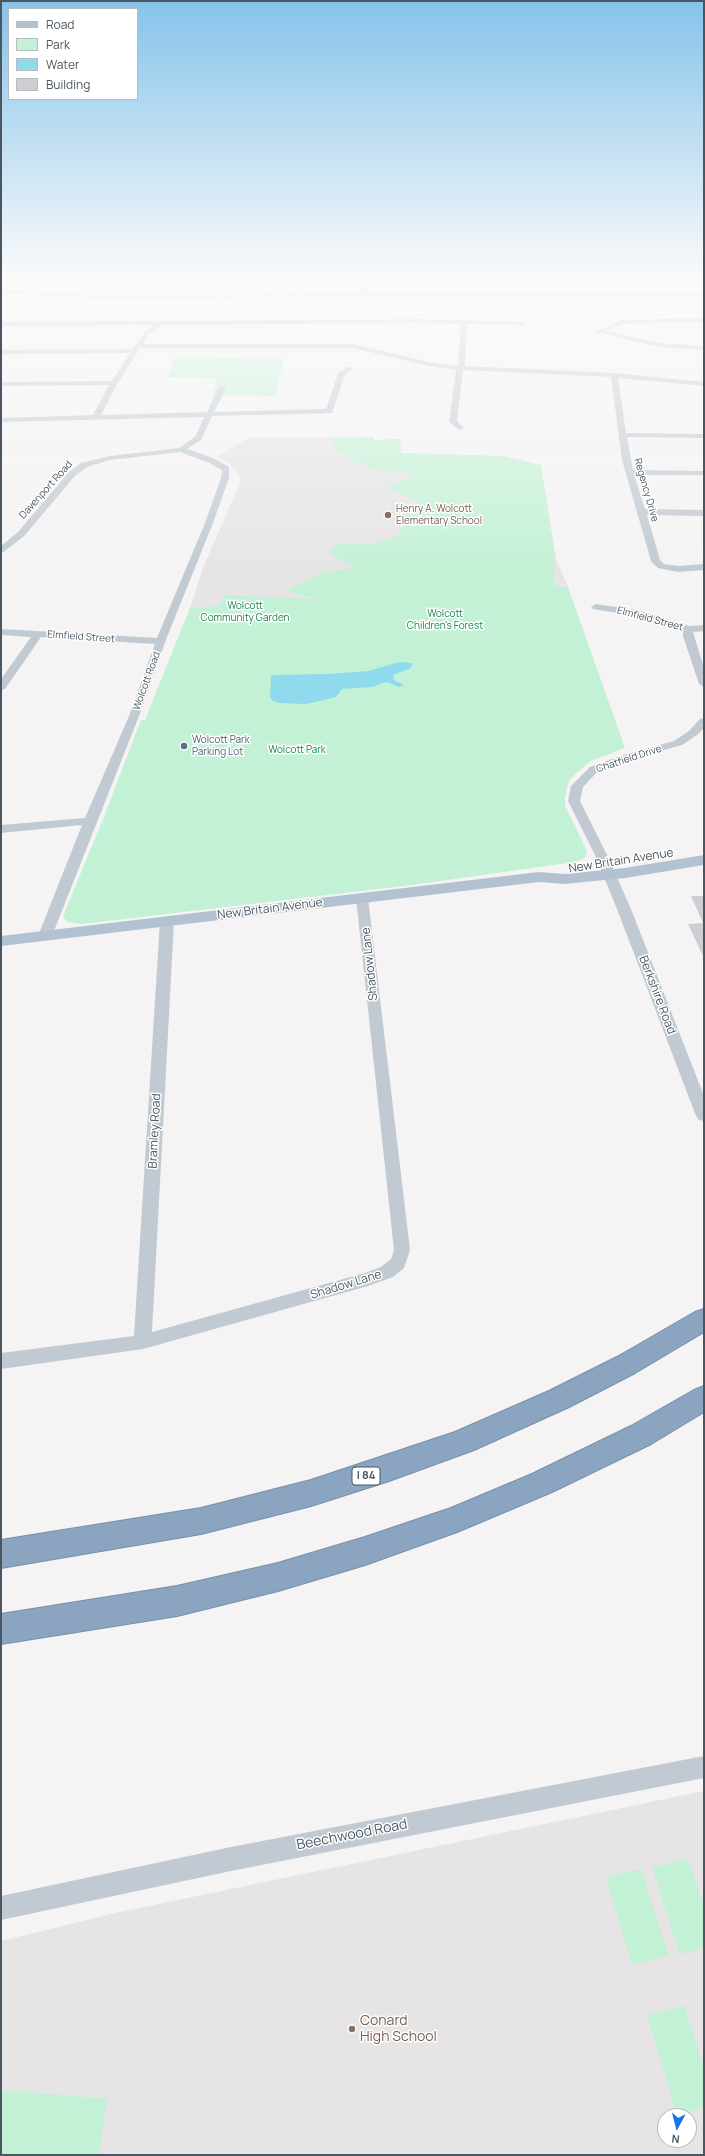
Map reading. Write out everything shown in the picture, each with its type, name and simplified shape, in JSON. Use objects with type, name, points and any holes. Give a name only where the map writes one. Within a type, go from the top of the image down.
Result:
[{"type":"highway","name":"I 84","points":[[1,1554],[100,1539],[201,1521],[297,1497],[389,1468],[464,1441],[546,1405],[626,1365],[704,1319]]},
{"type":"highway","points":[[1,1629],[110,1613],[203,1595],[278,1577],[392,1542],[487,1507],[549,1480],[641,1435],[704,1398]]},
{"type":"main road","name":"New Britain Avenue","points":[[1,941],[538,877],[564,879],[704,847]]},
{"type":"main road","name":"New Britain Avenue","points":[[607,869],[704,860]]},
{"type":"street","points":[[96,416],[120,375]]},
{"type":"street","points":[[1,420],[96,416],[329,412],[341,375]]},
{"type":"street","points":[[459,375],[453,422],[460,428]]},
{"type":"street","points":[[605,375],[704,384]]},
{"type":"street","name":"Regency Drive","points":[[614,375],[621,435],[629,472],[656,561],[662,566],[678,568],[704,567]]},
{"type":"street","points":[[1,384],[114,383]]},
{"type":"street","name":"Davenport Road","points":[[1,551],[21,534],[52,501],[72,474],[84,465],[110,458],[181,450],[198,438],[222,388]]},
{"type":"street","points":[[621,435],[704,436]]},
{"type":"street","name":"Wolcott Road","points":[[45,936],[90,821],[134,716],[161,641],[209,523],[225,478],[226,469],[210,460],[181,450]]},
{"type":"street","points":[[629,472],[704,473]]},
{"type":"street","points":[[642,512],[704,513]]},
{"type":"street","name":"Elmfield Street","points":[[596,607],[636,613],[688,629],[704,628]]},
{"type":"street","points":[[688,629],[688,636],[704,684]]},
{"type":"street","name":"Elmfield Street","points":[[1,632],[161,641]]},
{"type":"street","points":[[1,686],[38,634]]},
{"type":"street","name":"Chatfield Drive","points":[[607,869],[577,810],[574,801],[577,786],[588,774],[605,764],[678,743],[693,733],[704,721]]},
{"type":"street","points":[[1,829],[90,821]]},
{"type":"street","name":"Berkshire Road","points":[[607,869],[704,1116]]},
{"type":"street","name":"Shadow Lane","points":[[1,1361],[143,1342],[368,1279],[394,1268],[401,1257],[362,898]]},
{"type":"street","name":"Bramley Road","points":[[143,1342],[167,921]]},
{"type":"street","name":"Beechwood Road","points":[[1,1908],[231,1859],[704,1767]]},
{"type":"shaded area","name":"Henry A. Wolcott Elementary School","points":[[374,437],[374,440],[400,439],[401,453],[504,456],[541,465],[556,559],[568,587],[465,578],[356,598],[190,608],[204,565],[241,481],[236,470],[229,463],[216,457],[248,438]]},
{"type":"shaded area","name":"Conard High School","points":[[704,1791],[704,2155],[1,2155],[1,1941],[120,1912]]},
{"type":"green space","points":[[168,375],[280,375],[275,396],[212,395],[217,379],[167,377]]},
{"type":"green space","name":"Wolcott Park","points":[[374,437],[374,440],[400,439],[401,453],[504,456],[541,465],[555,555],[553,586],[568,587],[625,748],[590,761],[569,780],[565,798],[565,806],[587,851],[585,858],[575,862],[412,885],[82,924],[67,922],[63,916],[104,817],[141,720],[145,720],[190,608],[219,606],[224,595],[318,599],[285,591],[321,573],[354,568],[328,553],[338,544],[369,544],[394,538],[403,529],[402,521],[396,515],[422,504],[387,486],[417,475],[376,470],[359,463],[336,450],[331,438]]},
{"type":"green space","points":[[688,1859],[704,1908],[704,1948],[680,1954],[652,1867]]},
{"type":"green space","points":[[641,1869],[669,1956],[632,1965],[606,1877]]},
{"type":"green space","points":[[684,2005],[704,2069],[704,2108],[697,2110],[697,2108],[675,2108],[647,2015]]},
{"type":"green space","points":[[1,2090],[107,2099],[99,2155],[1,2155]]},
{"type":"water","points":[[400,662],[412,663],[411,668],[393,675],[394,680],[404,685],[399,687],[387,682],[371,687],[342,689],[336,697],[306,704],[279,703],[273,701],[270,697],[271,676],[274,675],[327,674],[368,671]]},
{"type":"building","points":[[691,896],[704,896],[704,958],[688,924],[703,923]]},
{"type":"place","name":"Henry A. Wolcott Elementary School","points":[[388,515]]},
{"type":"place","name":"Wolcott Park Parking Lot","points":[[184,746]]},
{"type":"place","name":"Conard High School","points":[[352,2029]]},
{"type":"park label","name":"Wolcott Community Garden","points":[[245,612]]},
{"type":"park label","name":"Wolcott Children's Forest","points":[[445,620]]}]
